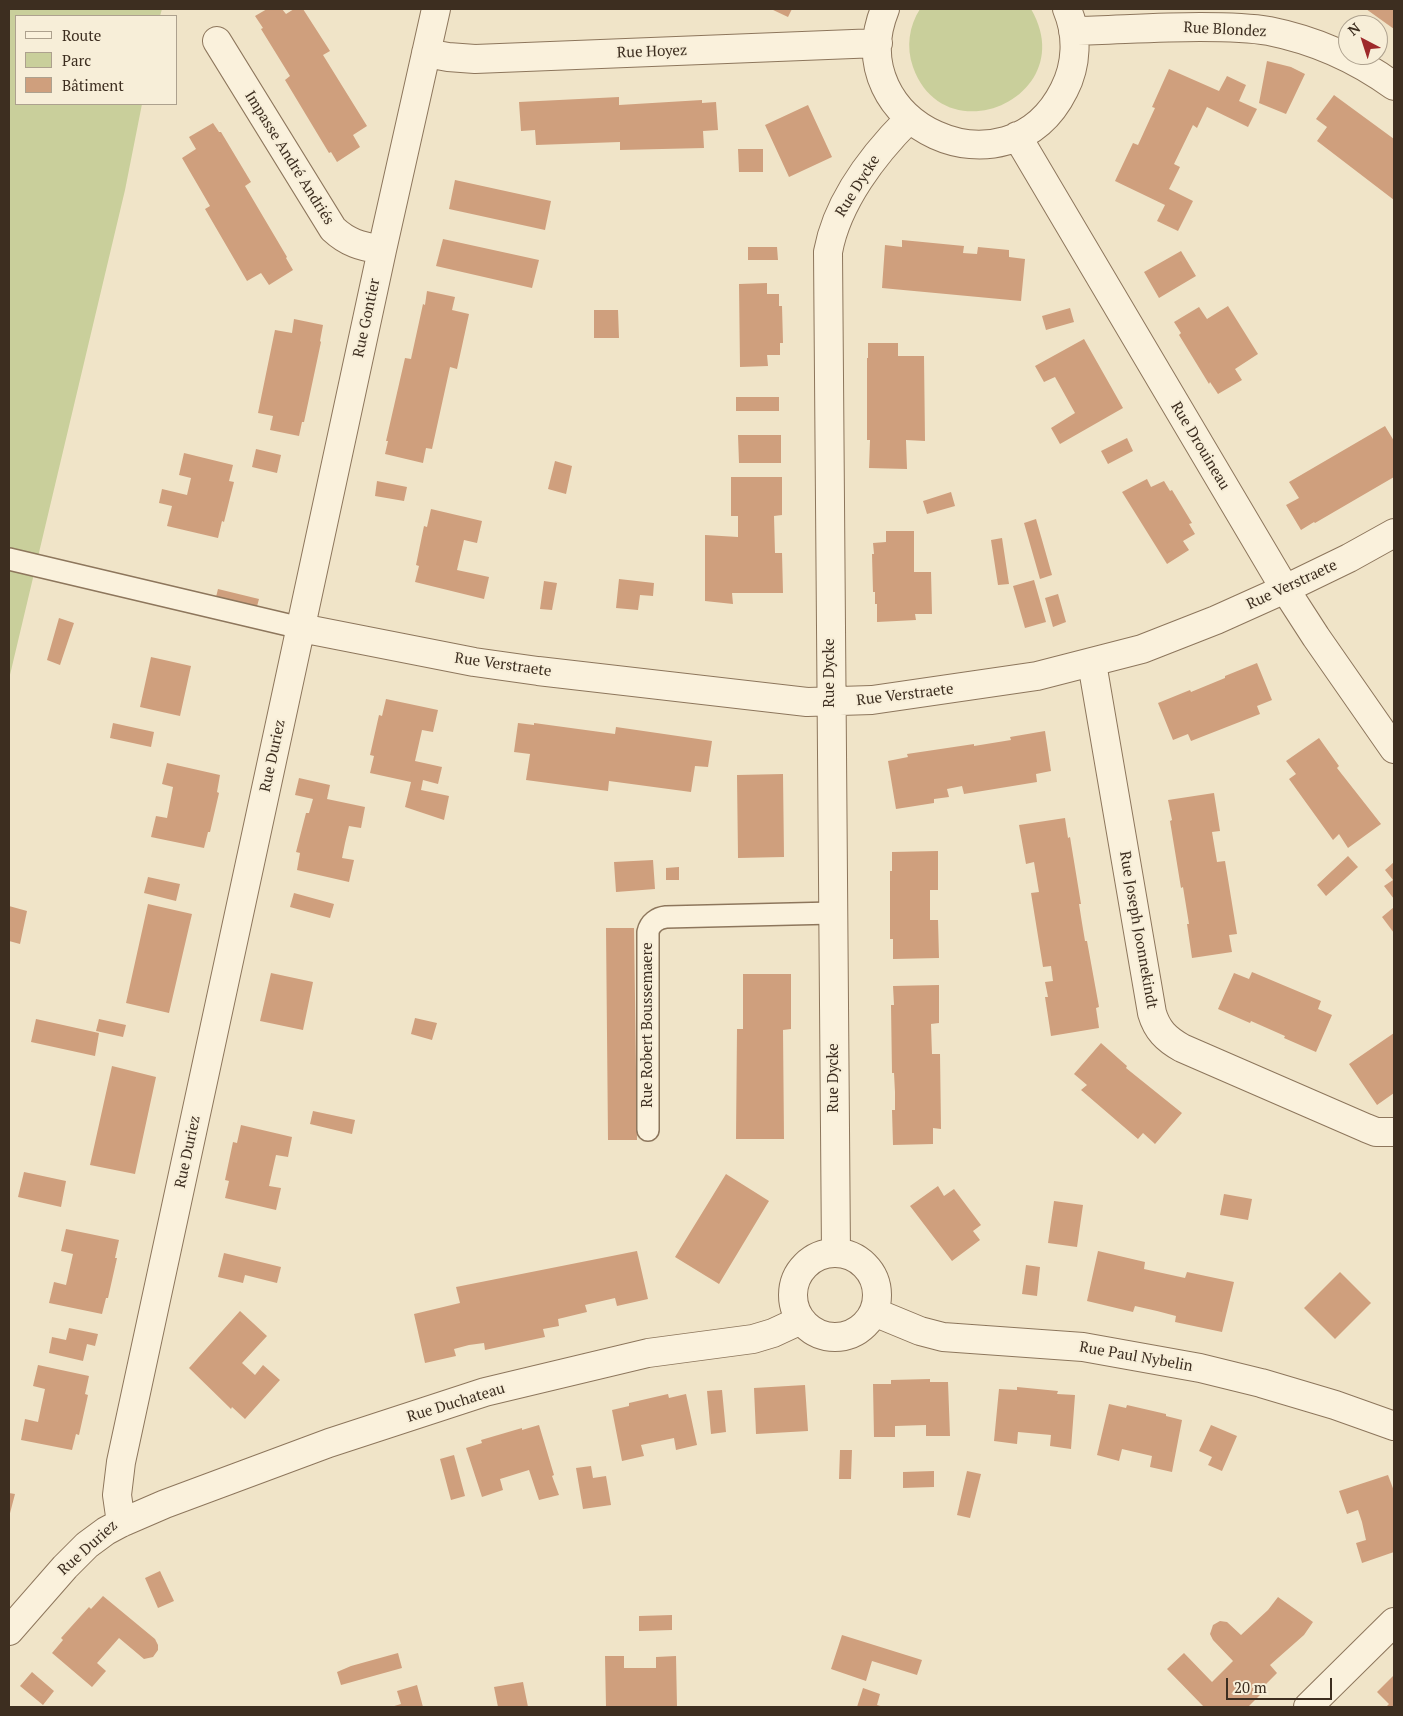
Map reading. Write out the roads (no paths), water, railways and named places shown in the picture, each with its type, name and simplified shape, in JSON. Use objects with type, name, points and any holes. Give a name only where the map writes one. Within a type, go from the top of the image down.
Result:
[{"type":"street","name":"Rue Gontier","points":[[301,628],[436,9]]},
{"type":"street","points":[[885,9],[878,34],[879,62],[884,80],[897,105],[910,119],[933,135],[961,144],[990,144],[1017,136],[1040,121],[1053,108],[1063,93],[1074,59],[1070,20]]},
{"type":"street","name":"Rue Blondez","points":[[1070,20],[1184,27],[1248,28],[1267,31],[1304,40],[1348,58],[1366,67],[1394,86]]},
{"type":"street","name":"Impasse André Andriés","points":[[216,41],[333,229],[346,240],[382,250]]},
{"type":"street","name":"Rue Hoyez","points":[[426,52],[448,57],[475,59],[878,43]]},
{"type":"street","name":"Rue Dycke","points":[[836,1253],[828,252],[834,228],[843,206],[877,154],[910,119]]},
{"type":"street","name":"Rue Drouineau","points":[[1017,136],[1285,589],[1394,749]]},
{"type":"street","name":"Rue Verstraete","points":[[301,628],[508,667],[786,700],[831,702],[891,698],[1053,672],[1092,663],[1169,640],[1285,589],[1348,558],[1394,532]]},
{"type":"street","name":"Rue Duriez","points":[[9,1630],[75,1556],[96,1538],[121,1523],[117,1495],[120,1462],[301,628]]},
{"type":"street","name":"Rue Joseph Joonnekindt","points":[[1092,663],[1152,1013],[1159,1030],[1173,1043],[1182,1048],[1366,1128],[1381,1132],[1394,1132]]},
{"type":"street","points":[[825,1254],[846,1254],[864,1264],[875,1281],[877,1302],[874,1312],[868,1322],[850,1334],[834,1337],[823,1336],[813,1331],[801,1320],[796,1310],[793,1299],[796,1278],[802,1269],[814,1258],[825,1254]]},
{"type":"street","name":"Rue Paul Nybelin","points":[[874,1312],[920,1331],[943,1337],[1083,1347],[1200,1368],[1335,1405],[1394,1426]]},
{"type":"street","name":"Rue Duchateau","points":[[121,1523],[165,1504],[329,1442],[485,1392],[648,1352],[753,1339],[773,1333],[801,1320]]},
{"type":"street","points":[[1308,1707],[1394,1622]]},
{"type":"lane","points":[[9,559],[301,628]]},
{"type":"lane","name":"Rue Robert Boussemaere","points":[[648,1130],[648,932],[650,925],[658,919],[666,917],[833,913]]}]
